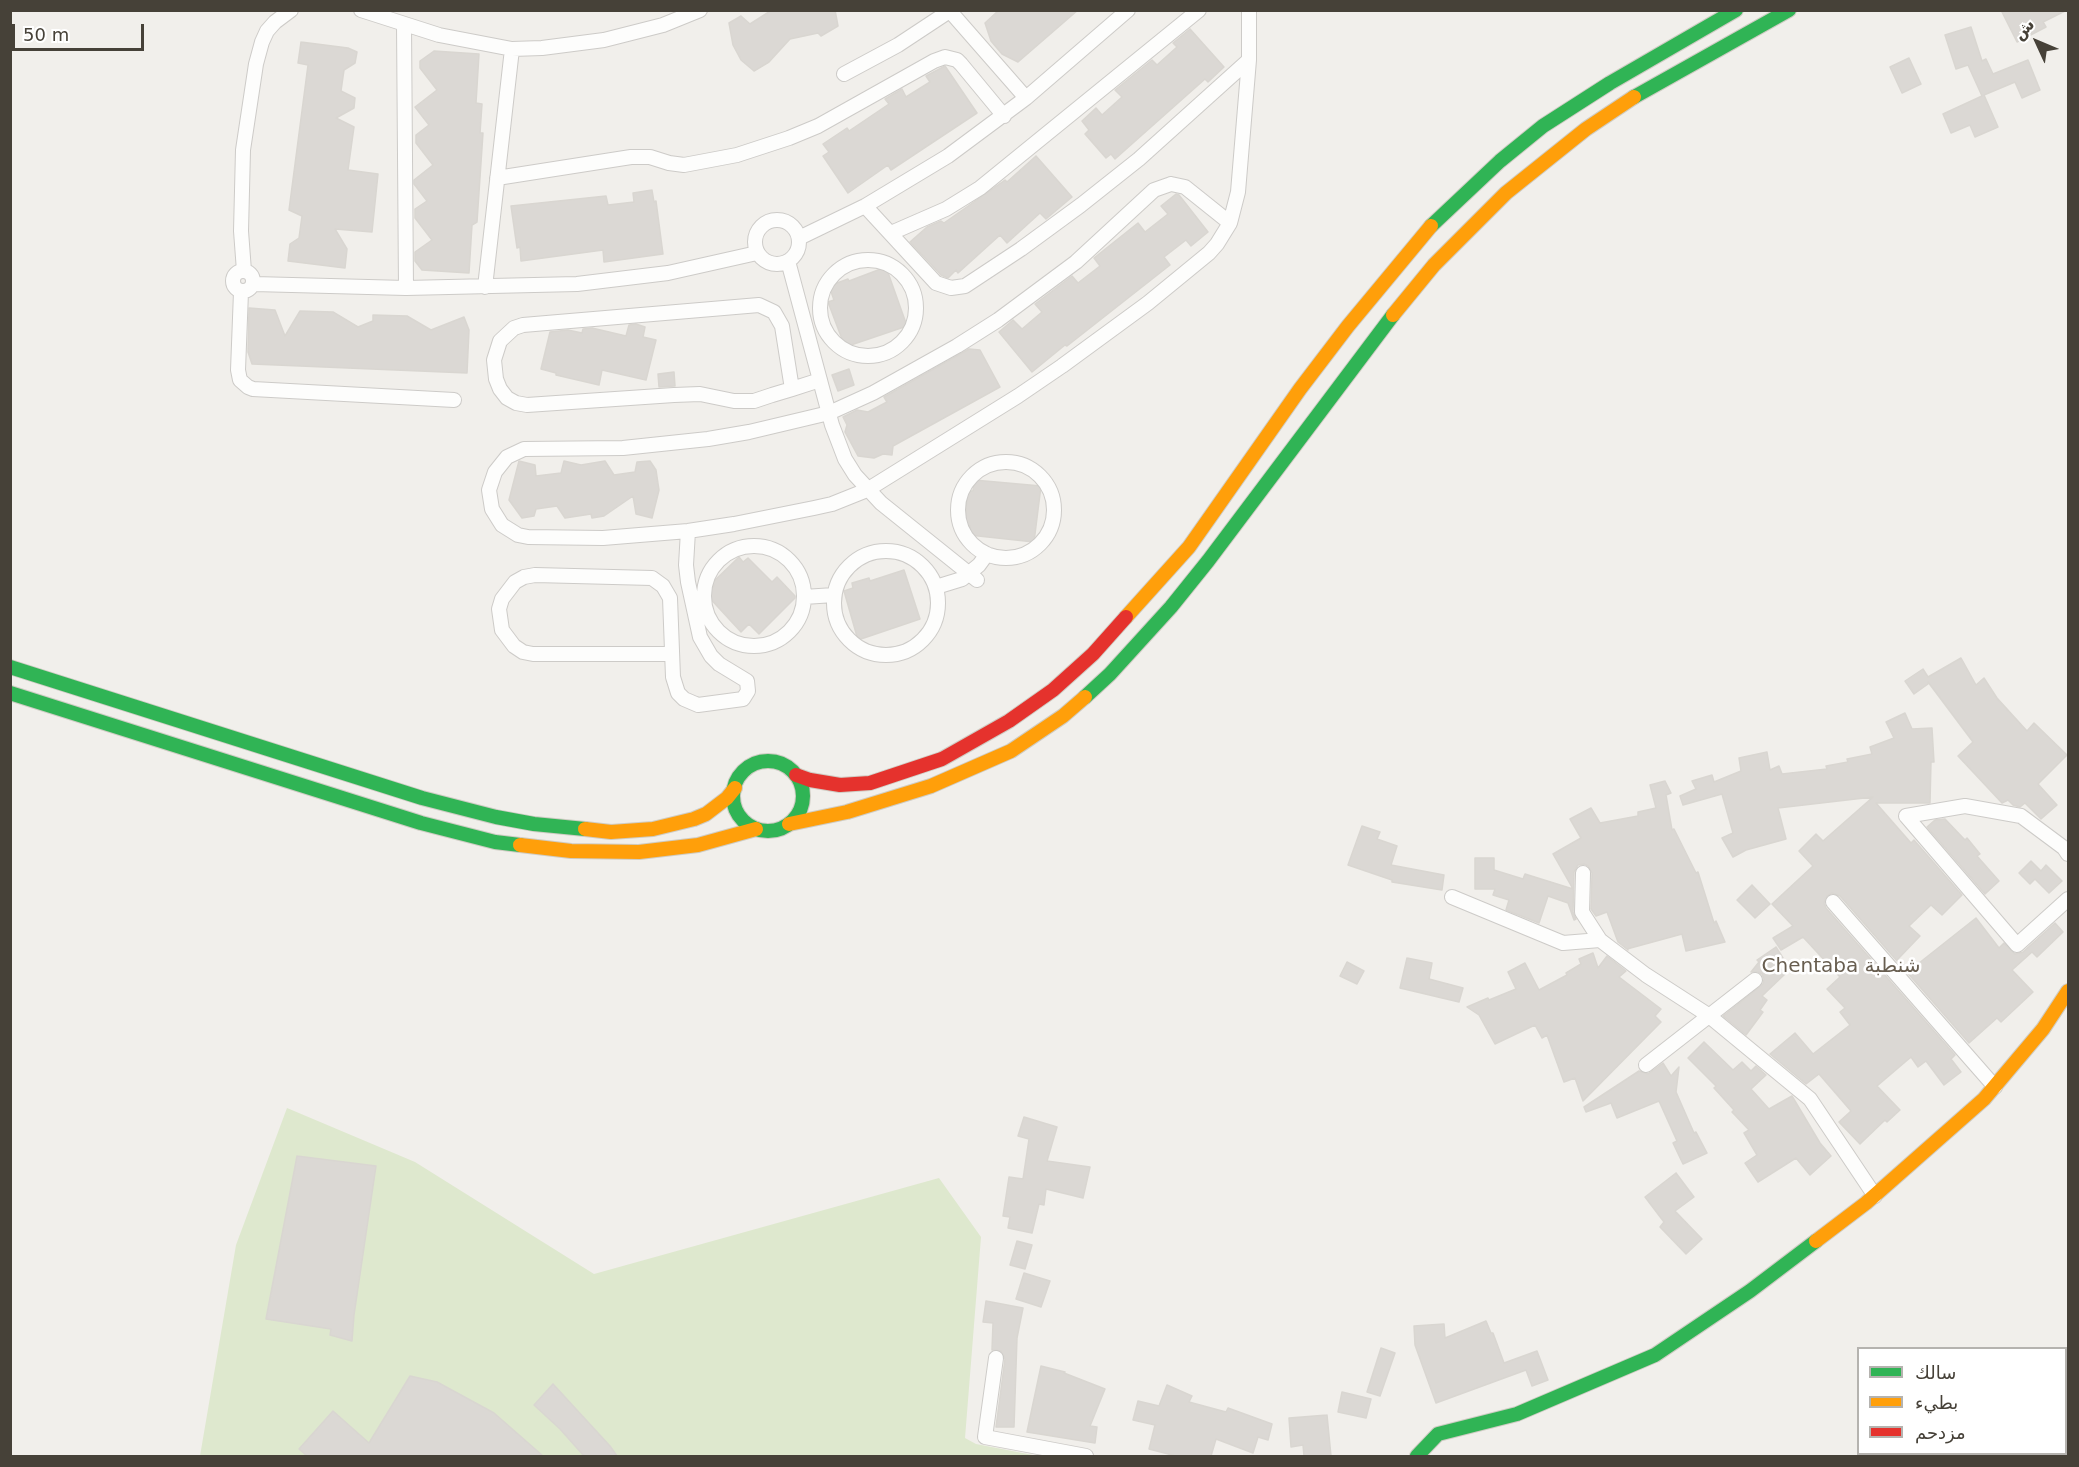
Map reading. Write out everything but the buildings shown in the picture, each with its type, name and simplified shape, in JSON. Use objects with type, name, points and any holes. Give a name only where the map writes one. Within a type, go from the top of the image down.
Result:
[{"type":"main road","points":[[10,667],[422,798],[496,818],[611,832],[653,829],[706,814],[727,798],[742,774],[760,762],[771,761],[782,764],[796,775],[840,785],[870,783],[942,759],[1009,722],[1053,690],[1100,647],[1189,547],[1300,389],[1348,326],[1419,239],[1458,199],[1543,126],[1610,83],[1736,10]]},
{"type":"main road","points":[[735,788],[734,800],[745,822],[756,829],[767,831],[779,829],[789,824],[847,812],[931,786],[1011,751],[1063,716],[1110,674],[1171,607],[1401,304],[1469,228],[1506,193],[1586,129],[1628,100],[1789,10]]},
{"type":"main road","points":[[10,693],[421,823],[495,842],[571,851],[639,852],[698,845],[756,829]]},
{"type":"main road","points":[[789,824],[797,816],[803,796],[796,775]]},
{"type":"main road","points":[[1417,1456],[1438,1434],[1517,1414],[1655,1355],[1750,1292],[1875,1196],[1995,1087],[2043,1029],[2068,991]]},
{"type":"street","points":[[244,271],[241,231],[243,150],[254,75],[262,42],[275,22],[291,10]]},
{"type":"street","points":[[361,10],[440,35],[512,49],[573,45],[604,40],[633,33],[694,12]]},
{"type":"street","points":[[799,238],[865,206],[948,156],[1004,116],[1128,10]]},
{"type":"street","points":[[891,233],[928,218],[980,188],[1199,10]]},
{"type":"street","points":[[1230,223],[1185,187],[1170,184],[1162,186],[1154,190],[1076,261],[998,320],[916,370],[828,413],[748,432],[667,444],[623,448],[524,449],[507,457],[500,464],[491,481],[489,500],[492,509],[502,525],[518,535],[603,538],[688,531],[814,508],[832,504],[867,490],[1018,396],[1105,335],[1209,253],[1230,223],[1238,192],[1249,60],[1249,10]]},
{"type":"street","points":[[844,74],[898,45],[950,11],[1026,98]]},
{"type":"street","points":[[404,25],[406,288]]},
{"type":"street","points":[[485,287],[512,49]]},
{"type":"street","points":[[497,178],[631,157],[650,157],[669,164],[684,165],[737,155],[818,126],[945,57],[957,60],[961,64],[1004,116]]},
{"type":"street","points":[[865,206],[936,283],[951,288],[965,286],[1081,205],[1138,159],[1249,60]]},
{"type":"street","points":[[774,219],[790,224],[796,230],[799,238],[799,247],[795,255],[780,264],[763,260],[754,245],[759,228],[765,222],[774,219]]},
{"type":"street","points":[[254,284],[252,275],[244,271],[239,272],[233,280],[237,290],[241,292],[247,291],[254,284],[406,288],[577,284],[623,280],[690,269],[758,253]]},
{"type":"street","points":[[863,260],[881,261],[897,269],[909,282],[916,299],[914,325],[904,340],[890,351],[873,356],[855,355],[840,347],[827,334],[821,318],[823,291],[832,276],[846,265],[863,260]]},
{"type":"street","points":[[788,261],[828,413],[837,443],[845,459],[867,490],[881,503],[973,577]]},
{"type":"street","points":[[241,292],[238,370],[240,380],[248,387],[454,400]]},
{"type":"street","points":[[792,389],[783,326],[774,312],[759,305],[523,325],[514,328],[500,341],[494,360],[496,379],[500,389],[507,398],[527,405],[674,394],[700,394],[744,402],[763,399],[820,380]]},
{"type":"street","points":[[805,323],[821,318]]},
{"type":"street","points":[[1012,462],[1029,467],[1043,479],[1052,495],[1054,513],[1049,530],[1038,545],[1023,555],[1005,558],[987,554],[966,537],[959,520],[958,502],[965,485],[977,471],[993,463],[1012,462]]},
{"type":"street","points":[[672,654],[533,654],[523,652],[514,646],[501,630],[499,609],[502,598],[515,582],[525,577],[535,575],[645,576],[652,578],[663,586],[670,598],[674,686],[678,693],[691,703],[698,705],[736,702],[746,696],[747,681],[719,664],[711,656],[700,637],[686,565],[688,531]]},
{"type":"street","points":[[747,546],[775,551],[790,562],[801,578],[804,597],[800,616],[790,632],[774,642],[755,647],[737,644],[720,634],[709,619],[703,601],[705,582],[714,565],[729,552],[747,546]]},
{"type":"street","points":[[873,552],[902,553],[920,562],[936,587],[939,597],[937,616],[928,634],[914,648],[905,652],[885,656],[866,651],[849,640],[843,633],[835,615],[834,595],[841,576],[855,561],[873,552]]},
{"type":"street","points":[[936,587],[973,577],[987,554]]},
{"type":"street","points":[[804,597],[834,595]]},
{"type":"street","points":[[2068,854],[2064,848],[2021,816],[1965,806],[1906,816],[2017,945],[2068,899]]},
{"type":"street","points":[[1583,873],[1582,912],[1600,940],[1646,975],[1707,1015],[1810,1099],[1875,1196]]},
{"type":"street","points":[[1452,897],[1563,943],[1600,940]]},
{"type":"street","points":[[1833,902],[1995,1087]]},
{"type":"street","points":[[1646,1065],[1707,1015],[1755,980]]},
{"type":"street","points":[[996,1358],[985,1437],[1086,1456]]},
{"type":"green space","points":[[287,1108],[415,1162],[594,1274],[939,1178],[981,1237],[965,1438],[976,1444],[1038,1456],[200,1456],[236,1245]]},
{"type":"traffic: fast","points":[[1431,226],[1500,161],[1543,126],[1610,83],[1736,10]]},
{"type":"traffic: fast","points":[[1634,97],[1789,10]]},
{"type":"traffic: fast","points":[[1085,697],[1110,674],[1171,607],[1393,315]]},
{"type":"traffic: fast","points":[[10,667],[422,798],[496,817],[534,824],[585,829]]},
{"type":"traffic: fast","points":[[10,693],[421,823],[495,842],[520,845]]},
{"type":"traffic: fast","points":[[768,761],[787,767],[797,777],[803,796],[797,815],[787,825],[768,831],[749,825],[739,815],[733,796],[739,777],[749,767],[768,761]]},
{"type":"traffic: fast","points":[[1417,1456],[1438,1434],[1517,1414],[1655,1355],[1750,1291],[1816,1241]]},
{"type":"traffic: slow","points":[[1393,315],[1434,265],[1506,193],[1586,129],[1634,97]]},
{"type":"traffic: slow","points":[[1126,617],[1189,547],[1300,389],[1348,326],[1431,226]]},
{"type":"traffic: slow","points":[[789,824],[847,812],[931,786],[1011,751],[1063,716],[1085,697]]},
{"type":"traffic: slow","points":[[585,829],[611,832],[653,829],[694,819],[706,814],[727,798],[735,788]]},
{"type":"traffic: slow","points":[[520,845],[571,851],[639,852],[698,845],[756,829]]},
{"type":"traffic: slow","points":[[1816,1241],[1866,1203],[1984,1099],[2043,1029],[2068,991]]},
{"type":"traffic: jam","points":[[796,775],[840,785],[870,783],[942,759],[1009,721],[1053,690],[1093,654],[1126,617]]},
{"type":"district","name":"Chentaba شنطبة","points":[[1841,967]]}]
